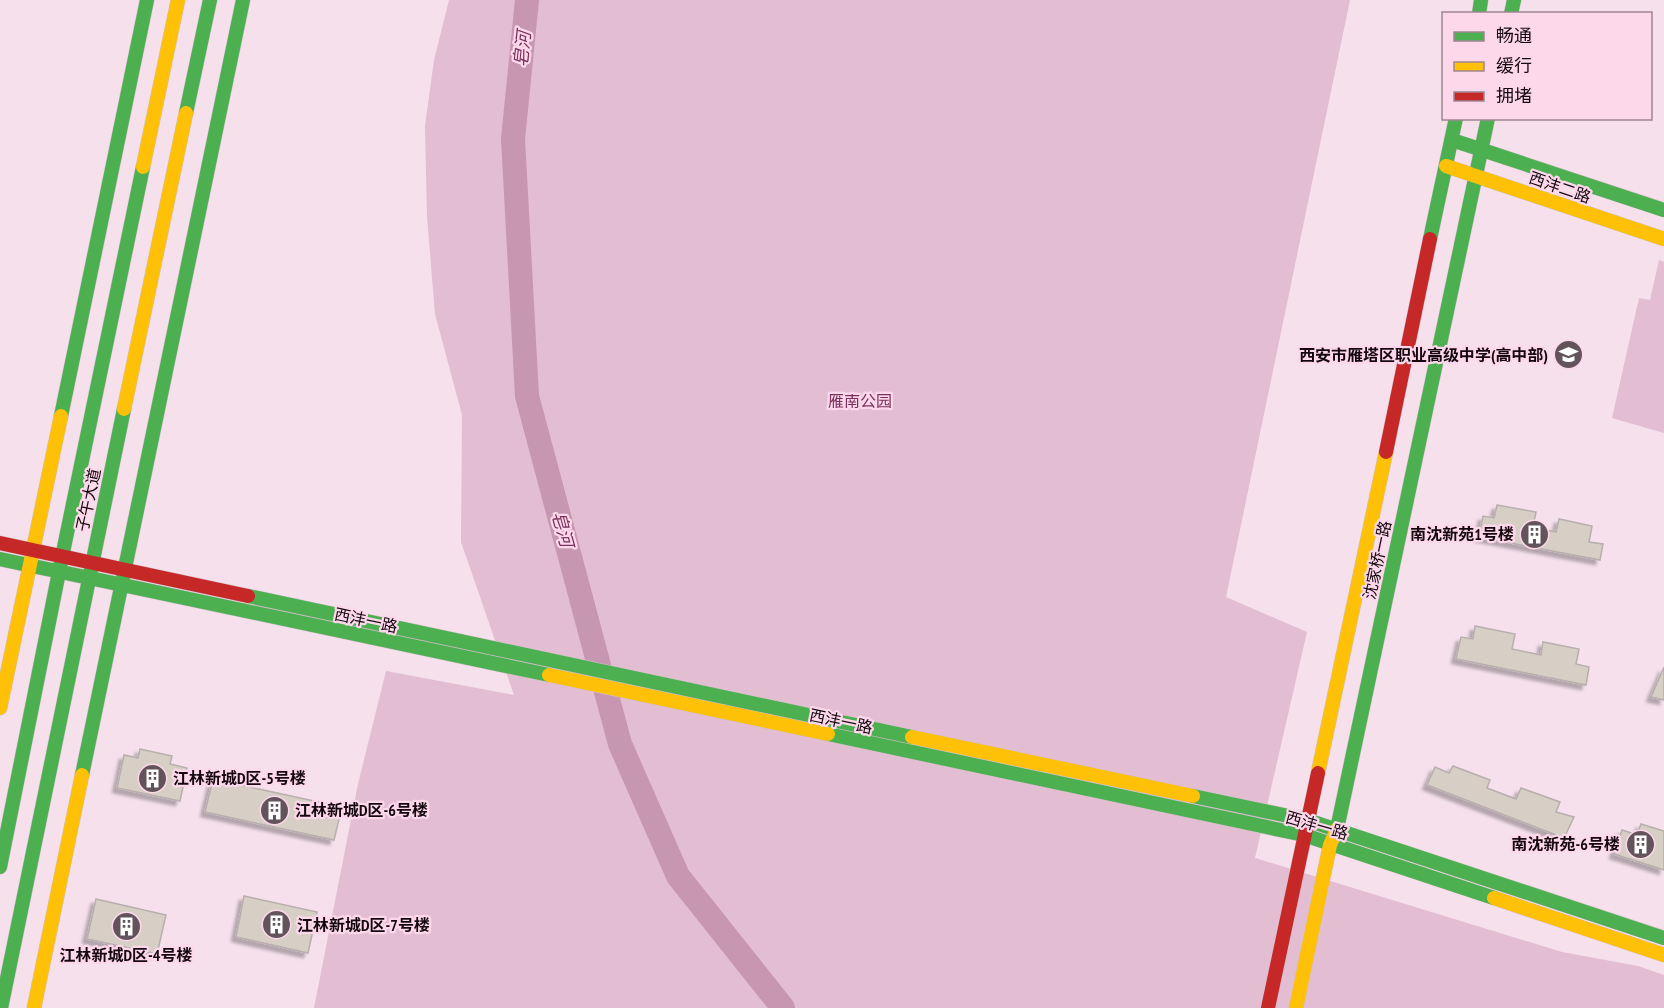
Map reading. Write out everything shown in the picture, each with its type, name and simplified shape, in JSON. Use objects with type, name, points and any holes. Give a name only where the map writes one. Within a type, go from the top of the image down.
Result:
[{"type":"main road","points":[[0,708],[147,0]]},
{"type":"main road","name":"子午大道","points":[[0,867],[178,0]]},
{"type":"main road","name":"子午大道","points":[[1,1008],[210,0]]},
{"type":"main road","points":[[34,1008],[243,0]]},
{"type":"main road","name":"沈家桥一路","points":[[1268,1008],[1456,120]]},
{"type":"main road","name":"沈家桥一路","points":[[1296,1008],[1330,845],[1337,830],[1488,120]]},
{"type":"main road","name":"西沣二路","points":[[1452,140],[1664,210]]},
{"type":"main road","name":"西沣二路","points":[[1446,166],[1664,239]]},
{"type":"main road","name":"西沣一路","points":[[0,543],[62,557],[90,570],[123,577],[532,658],[1307,820],[1664,938]]},
{"type":"main road","name":"西沣一路","points":[[0,559],[60,572],[90,570]]},
{"type":"main road","name":"西沣一路","points":[[123,577],[530,672],[1304,836],[1664,955]]},
{"type":"green space","name":"雁南公园","points":[[449,0],[1350,0],[1226,597],[1307,632],[1255,858],[1562,952],[1638,966],[1664,975],[1664,1008],[314,1008],[358,784],[386,671],[514,695],[461,542],[462,415],[435,314],[427,217],[425,126],[434,60]]},
{"type":"green space","points":[[1659,260],[1664,262],[1664,433],[1612,418],[1639,298],[1650,300]]},
{"type":"building","name":"南沈新苑1号楼","points":[[1497,505],[1536,512],[1533,527],[1556,532],[1559,519],[1592,526],[1589,542],[1603,544],[1600,560],[1479,537],[1483,516],[1494,518]]},
{"type":"building","points":[[1475,626],[1515,634],[1512,649],[1541,655],[1543,642],[1579,649],[1576,664],[1589,667],[1586,685],[1456,659],[1461,637],[1473,639]]},
{"type":"building","points":[[1664,667],[1664,700],[1651,697]]},
{"type":"building","name":"江林新城D区-5号楼","points":[[140,749],[172,756],[170,764],[187,768],[180,801],[117,788],[124,755],[138,758]]},
{"type":"building","points":[[1453,766],[1490,780],[1487,788],[1516,799],[1521,788],[1560,802],[1556,812],[1574,817],[1564,838],[1427,785],[1435,767],[1449,773]]},
{"type":"building","name":"江林新城D区-6号楼","points":[[213,779],[342,807],[334,840],[205,812]]},
{"type":"building","name":"南沈新苑-6号楼","points":[[1641,824],[1664,831],[1664,870],[1614,854],[1622,830],[1637,835]]},
{"type":"building","name":"江林新城D区-7号楼","points":[[244,896],[317,912],[308,953],[236,937]]},
{"type":"building","name":"江林新城D区-4号楼","points":[[96,899],[166,915],[157,954],[87,939]]},
{"type":"waterway","name":"皂河","points":[[527,0],[513,139],[527,396],[620,744],[678,876],[783,1008]]},
{"type":"traffic: fast","points":[[61,416],[147,0]]},
{"type":"traffic: fast","points":[[186,113],[210,0]]},
{"type":"traffic: fast","points":[[82,775],[243,0]]},
{"type":"traffic: fast","points":[[1479,12],[1481,0]]},
{"type":"traffic: fast","points":[[1511,12],[1514,0]]},
{"type":"traffic: fast","points":[[1430,239],[1456,120]]},
{"type":"traffic: fast","points":[[1337,829],[1488,120]]},
{"type":"traffic: fast","points":[[1452,140],[1664,210]]},
{"type":"traffic: fast","points":[[0,867],[143,167]]},
{"type":"traffic: fast","points":[[1,1008],[124,409]]},
{"type":"traffic: fast","points":[[0,559],[549,675]]},
{"type":"traffic: fast","points":[[248,596],[912,737]]},
{"type":"traffic: fast","points":[[828,734],[1304,835],[1494,898]]},
{"type":"traffic: fast","points":[[1193,796],[1307,820],[1664,938]]},
{"type":"traffic: slow","points":[[143,167],[178,0]]},
{"type":"traffic: slow","points":[[124,409],[186,113]]},
{"type":"traffic: slow","points":[[1446,166],[1664,239]]},
{"type":"traffic: slow","points":[[0,708],[61,416]]},
{"type":"traffic: slow","points":[[1318,773],[1386,452]]},
{"type":"traffic: slow","points":[[549,675],[828,734]]},
{"type":"traffic: slow","points":[[912,737],[1193,796]]},
{"type":"traffic: slow","points":[[34,1008],[82,775]]},
{"type":"traffic: slow","points":[[1296,1008],[1330,845],[1337,829]]},
{"type":"traffic: slow","points":[[1494,898],[1664,955]]},
{"type":"traffic: jam","points":[[1386,452],[1430,239]]},
{"type":"traffic: jam","points":[[0,543],[248,596]]},
{"type":"traffic: jam","points":[[1268,1008],[1318,773]]},
{"type":"place","name":"西安市雁塔区职业高级中学(高中部)","points":[[1569,355]]},
{"type":"place","name":"南沈新苑1号楼","points":[[1535,534]]},
{"type":"place","name":"江林新城D区-5号楼","points":[[152,778]]},
{"type":"place","name":"江林新城D区-6号楼","points":[[274,810]]},
{"type":"place","name":"南沈新苑-6号楼","points":[[1641,844]]},
{"type":"place","name":"江林新城D区-7号楼","points":[[276,925]]},
{"type":"place","name":"江林新城D区-4号楼","points":[[126,927]]}]
